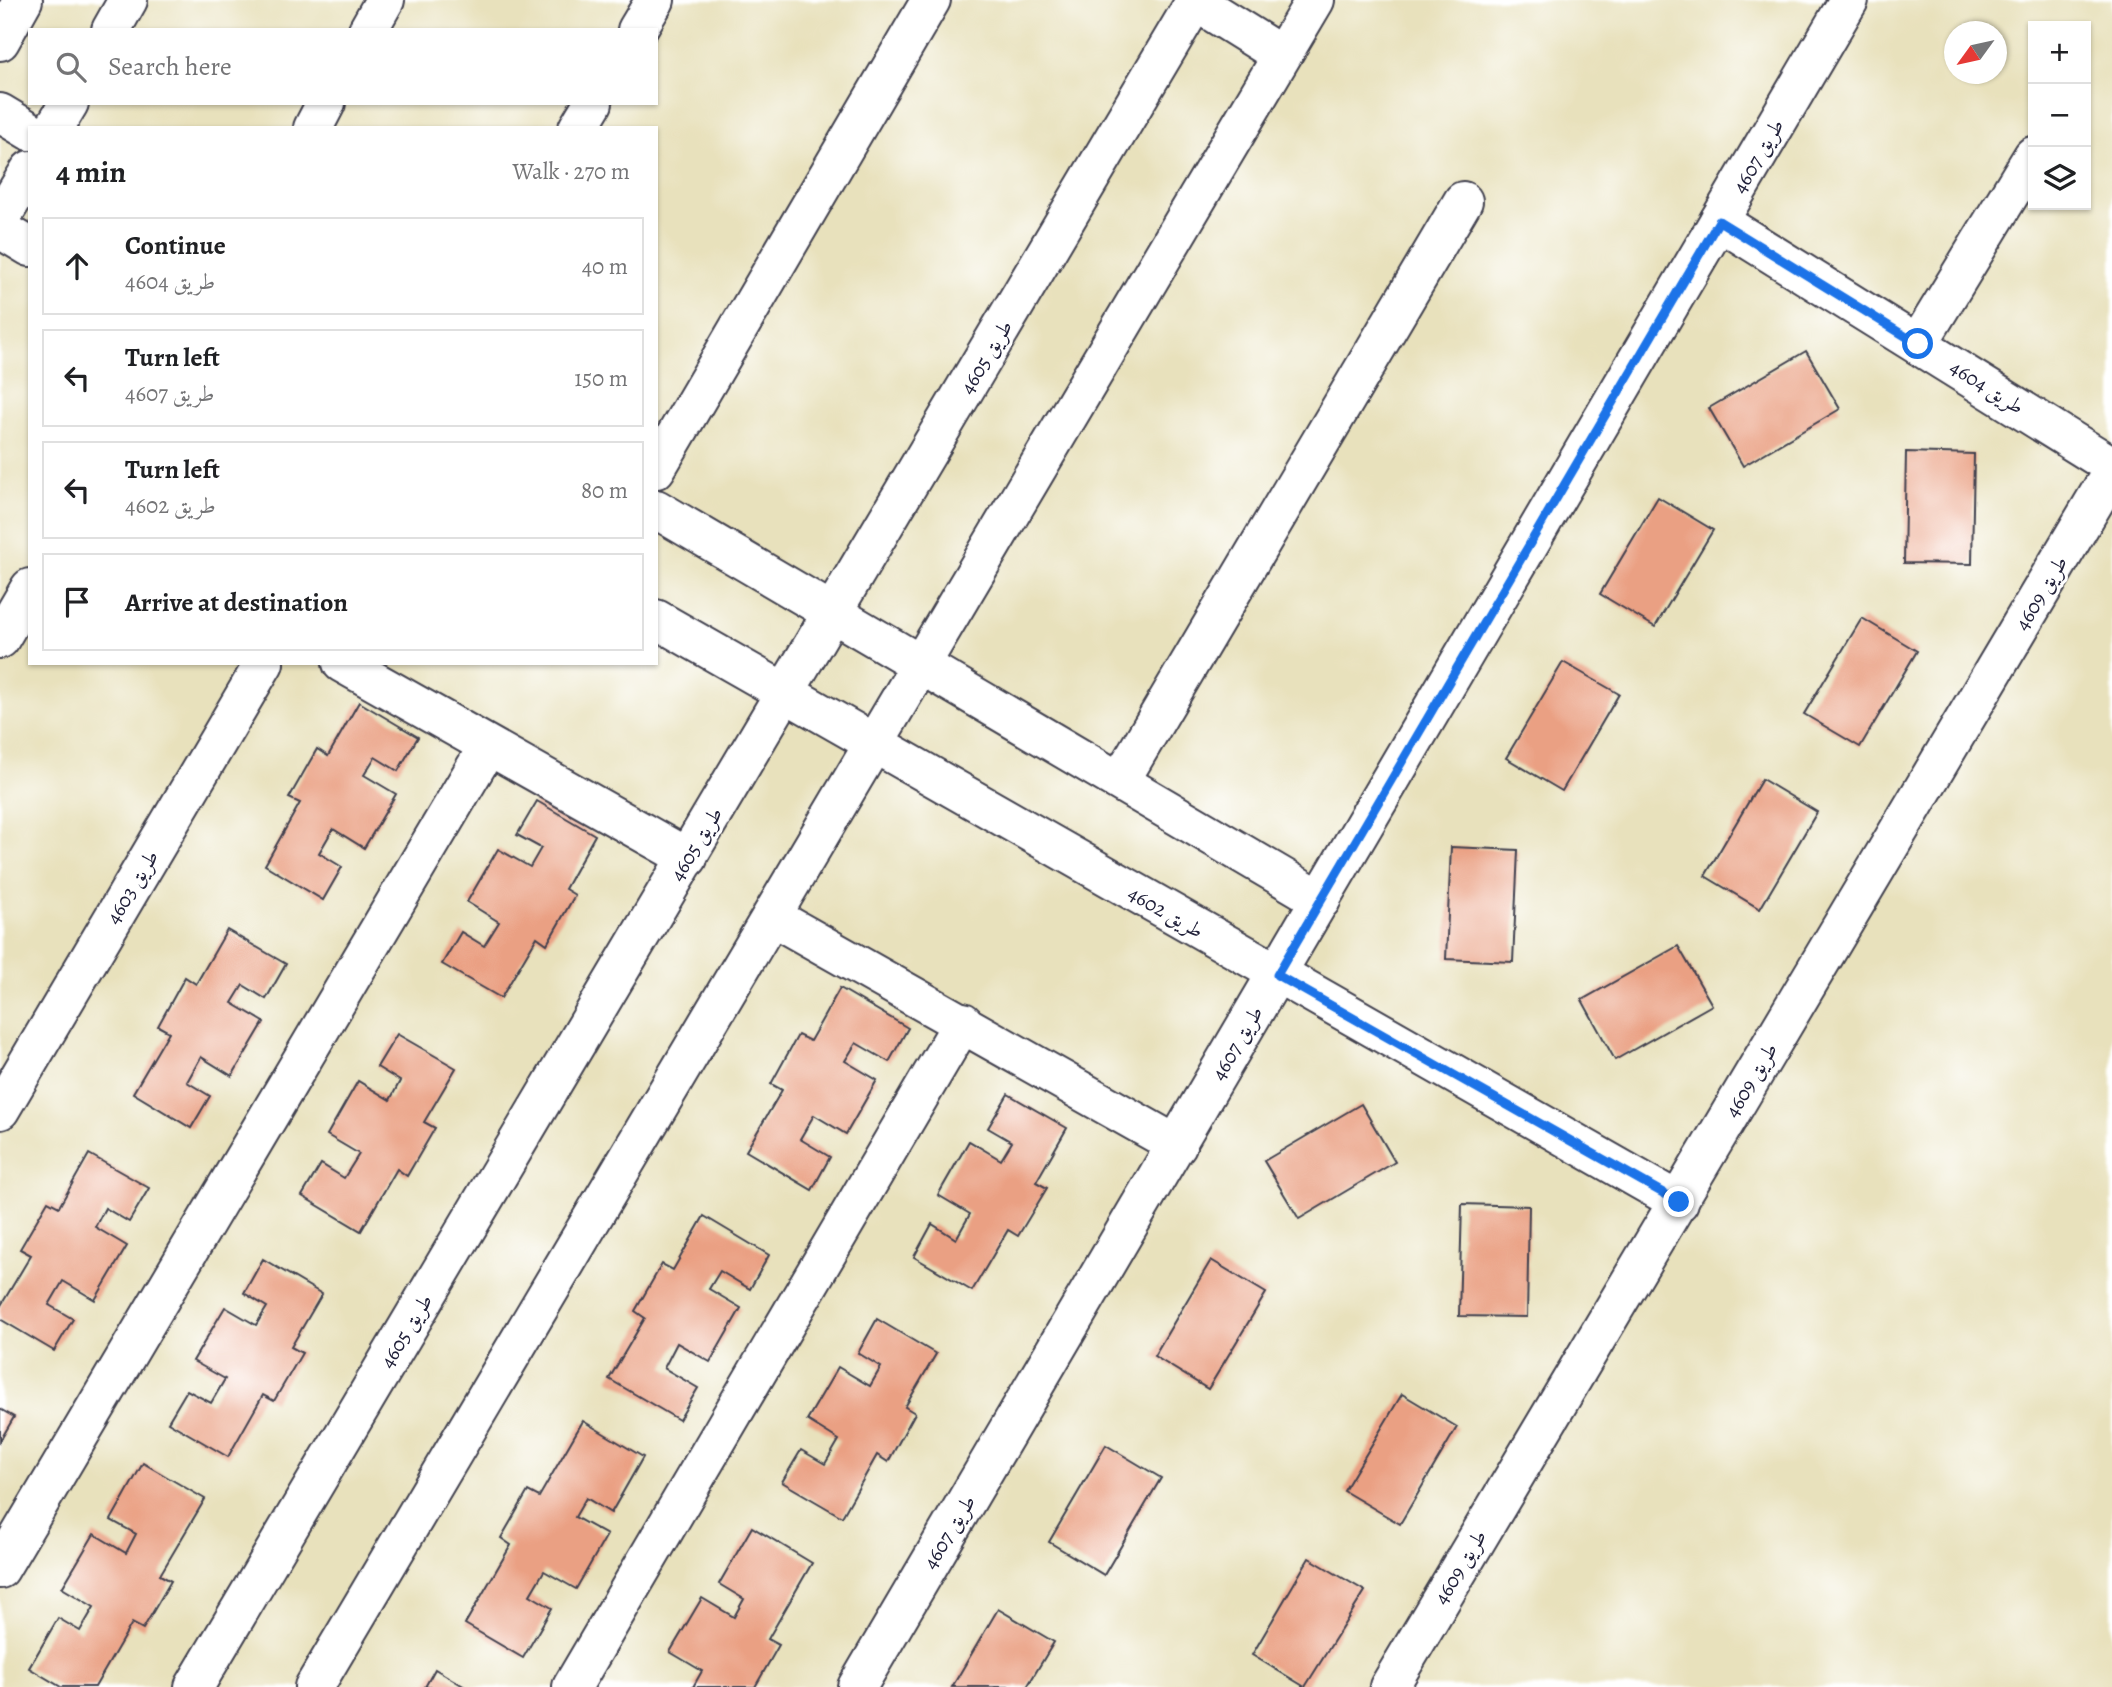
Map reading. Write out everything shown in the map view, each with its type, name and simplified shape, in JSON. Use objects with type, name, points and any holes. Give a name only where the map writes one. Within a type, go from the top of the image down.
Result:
[{"type":"street","points":[[0,40],[23,0]]},
{"type":"street","points":[[112,28],[128,0]]},
{"type":"street","points":[[369,28],[385,0]]},
{"type":"street","points":[[638,28],[655,0]]},
{"type":"street","points":[[658,466],[932,0]]},
{"type":"street","points":[[1195,0],[1281,55]]},
{"type":"street","name":"طريق 4605","points":[[194,1687],[834,614],[1195,0]]},
{"type":"street","points":[[314,1687],[875,746],[1315,0]]},
{"type":"street","name":"طريق 4607","points":[[858,1687],[1849,0]]},
{"type":"street","points":[[55,126],[68,105]]},
{"type":"street","points":[[314,126],[325,105]]},
{"type":"street","points":[[579,126],[592,105]]},
{"type":"street","points":[[0,113],[28,130]]},
{"type":"street","points":[[1918,344],[2028,164]]},
{"type":"street","points":[[0,219],[28,173]]},
{"type":"street","points":[[1120,781],[1463,201]]},
{"type":"street","name":"طريق 4604","points":[[1719,221],[2112,466]]},
{"type":"street","points":[[0,229],[28,246]]},
{"type":"street","name":"طريق 4609","points":[[1389,1687],[2112,472]]},
{"type":"street","points":[[658,510],[1321,900]]},
{"type":"street","points":[[0,639],[28,591]]},
{"type":"street","name":"طريق 4602","points":[[658,620],[1679,1202]]},
{"type":"street","name":"طريق 4603","points":[[0,1110],[263,665]]},
{"type":"street","points":[[345,665],[487,748],[688,858]]},
{"type":"street","points":[[0,1569],[487,748]]},
{"type":"street","points":[[773,917],[963,1021],[1177,1145]]},
{"type":"street","points":[[572,1687],[963,1021]]},
{"type":"building","points":[[1806,351],[1840,409],[1743,466],[1709,408]]},
{"type":"building","points":[[1906,452],[1974,454],[1972,564],[1904,563]]},
{"type":"building","points":[[1658,497],[1713,530],[1655,627],[1600,594]]},
{"type":"building","points":[[1862,618],[1917,651],[1860,747],[1804,714]]},
{"type":"building","points":[[1563,662],[1619,694],[1562,791],[1506,758]]},
{"type":"building","points":[[359,702],[418,737],[398,771],[375,757],[364,775],[396,794],[364,848],[333,829],[319,853],[342,867],[323,900],[265,865],[300,803],[289,798],[317,749],[328,756]]},
{"type":"building","points":[[1762,779],[1817,812],[1760,909],[1705,876]]},
{"type":"building","points":[[537,801],[595,835],[565,889],[575,895],[547,944],[537,937],[501,998],[442,964],[461,932],[484,946],[499,922],[467,902],[498,849],[530,867],[541,848],[517,835]]},
{"type":"building","points":[[1451,847],[1518,850],[1513,962],[1446,959]]},
{"type":"building","points":[[227,930],[286,964],[266,999],[243,985],[232,1003],[264,1022],[232,1076],[201,1057],[187,1082],[210,1096],[191,1128],[133,1093],[169,1032],[158,1026],[185,977],[196,984]]},
{"type":"building","points":[[1678,946],[1712,1005],[1615,1060],[1582,1000]]},
{"type":"building","points":[[840,988],[908,1028],[889,1062],[856,1043],[845,1061],[877,1080],[846,1134],[814,1115],[800,1139],[830,1157],[812,1190],[746,1151],[782,1090],[771,1084],[798,1035],[810,1041]]},
{"type":"building","points":[[397,1034],[456,1068],[424,1122],[435,1128],[407,1176],[397,1169],[361,1231],[302,1196],[321,1164],[344,1178],[359,1154],[327,1135],[358,1081],[390,1100],[400,1081],[377,1067]]},
{"type":"building","points":[[1008,1094],[1067,1128],[1036,1182],[1047,1188],[1018,1236],[1008,1230],[972,1291],[914,1257],[932,1224],[956,1239],[970,1214],[938,1195],[969,1141],[1001,1160],[1012,1142],[988,1128]]},
{"type":"building","points":[[1361,1104],[1395,1162],[1299,1219],[1264,1161]]},
{"type":"building","points":[[89,1154],[149,1188],[129,1222],[105,1208],[95,1227],[127,1246],[95,1300],[63,1281],[49,1305],[73,1319],[54,1351],[0,1319],[0,1307],[31,1255],[20,1249],[48,1201],[59,1207]]},
{"type":"building","points":[[1462,1204],[1529,1206],[1527,1317],[1459,1316]]},
{"type":"building","points":[[704,1216],[769,1255],[750,1289],[720,1271],[709,1289],[741,1308],[710,1362],[677,1343],[664,1368],[698,1388],[679,1420],[609,1379],[645,1318],[635,1311],[662,1264],[673,1270]]},
{"type":"building","points":[[263,1259],[322,1294],[291,1347],[302,1353],[274,1401],[263,1395],[228,1457],[168,1422],[187,1390],[211,1403],[225,1379],[193,1361],[225,1307],[256,1325],[267,1307],[244,1293]]},
{"type":"building","points":[[1211,1260],[1266,1293],[1208,1389],[1154,1356]]},
{"type":"building","points":[[877,1319],[936,1354],[905,1407],[915,1413],[888,1462],[877,1455],[842,1517],[782,1482],[801,1450],[825,1464],[839,1440],[807,1420],[838,1367],[870,1386],[881,1367],[858,1353]]},
{"type":"building","points":[[1402,1394],[1457,1427],[1400,1524],[1344,1491]]},
{"type":"building","points":[[0,1409],[14,1417],[0,1441]]},
{"type":"building","points":[[583,1421],[643,1457],[611,1513],[586,1498],[575,1517],[607,1535],[576,1589],[544,1571],[530,1595],[552,1608],[523,1658],[465,1624],[511,1545],[501,1538],[528,1491],[539,1497]]},
{"type":"building","points":[[1106,1445],[1161,1478],[1104,1575],[1049,1542]]},
{"type":"building","points":[[143,1463],[205,1499],[160,1575],[171,1581],[143,1629],[132,1623],[95,1687],[61,1687],[29,1668],[58,1618],[80,1631],[94,1607],[62,1588],[94,1534],[126,1553],[136,1534],[111,1520]]},
{"type":"building","points":[[752,1527],[812,1563],[768,1639],[779,1645],[755,1687],[693,1687],[702,1671],[670,1652],[702,1598],[734,1617],[744,1599],[719,1584]]},
{"type":"building","points":[[1309,1558],[1365,1591],[1305,1687],[1252,1655]]},
{"type":"building","points":[[998,1609],[1054,1642],[1027,1687],[952,1687]]},
{"type":"building","points":[[435,1669],[465,1687],[425,1687]]},
{"type":"route","points":[[1679,1202],[1277,975],[1719,221],[1918,344]]}]
